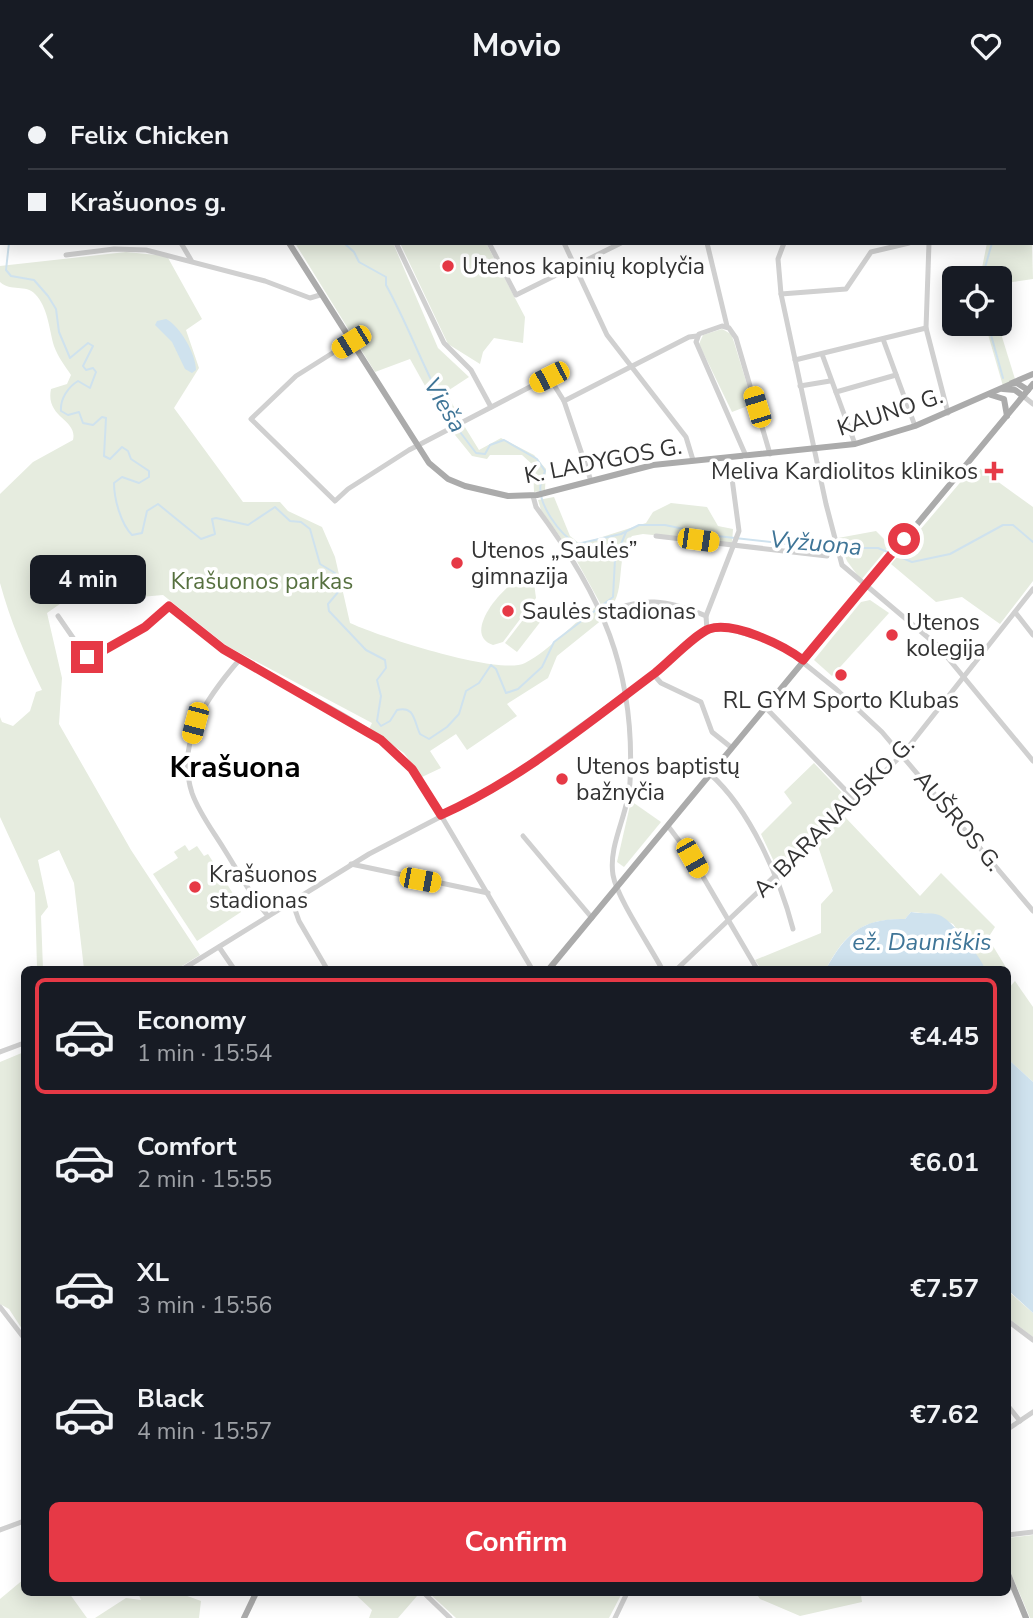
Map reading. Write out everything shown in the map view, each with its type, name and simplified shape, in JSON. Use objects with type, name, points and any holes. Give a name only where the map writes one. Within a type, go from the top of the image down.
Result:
[{"type":"main road","name":"K. LADYGOS G.","points":[[290,245],[416,446],[429,463],[457,483],[500,495],[535,496],[645,466],[758,455]]},
{"type":"main road","name":"KAUNO G.","points":[[758,455],[855,445],[948,413],[1033,374]]},
{"type":"main road","points":[[1011,384],[1017,383],[1029,391]]},
{"type":"main road","points":[[1001,389],[1029,391]]},
{"type":"main road","points":[[552,966],[864,586],[1029,391]]},
{"type":"main road","points":[[989,395],[1004,400],[1007,416]]},
{"type":"main road","points":[[1011,1581],[1026,1618]]},
{"type":"main road","points":[[244,1618],[255,1596]]},
{"type":"street","points":[[182,245],[191,260]]},
{"type":"street","points":[[397,245],[444,343],[471,370],[491,407]]},
{"type":"street","points":[[490,245],[516,295],[617,245]]},
{"type":"street","points":[[565,245],[607,335],[629,368],[686,437],[693,460]]},
{"type":"street","points":[[707,245],[727,325],[737,341],[770,454]]},
{"type":"street","points":[[782,245],[778,259],[781,295],[838,555],[850,574],[933,642],[1033,761]]},
{"type":"street","points":[[781,295],[842,291],[849,287],[871,252],[901,245]]},
{"type":"street","points":[[929,245],[926,328],[948,413]]},
{"type":"street","points":[[66,255],[114,249],[146,250],[265,281],[310,298],[320,295]]},
{"type":"street","points":[[564,401],[689,337],[727,325]]},
{"type":"street","points":[[795,360],[926,328]]},
{"type":"street","points":[[697,336],[698,346],[746,456]]},
{"type":"street","points":[[883,339],[915,426]]},
{"type":"street","points":[[351,342],[296,376],[251,419],[335,502],[354,485],[416,446],[549,377],[564,401],[591,481]]},
{"type":"street","points":[[822,354],[855,445]]},
{"type":"street","points":[[836,392],[896,375]]},
{"type":"street","points":[[800,386],[830,381]]},
{"type":"street","points":[[1029,391],[1033,404]]},
{"type":"street","points":[[188,966],[351,864],[492,790],[653,674],[707,630],[706,615],[736,546],[739,531],[731,471]]},
{"type":"street","points":[[535,496],[536,507],[574,559],[599,604],[613,639],[631,740],[630,784],[614,857],[613,874],[617,887],[660,966]]},
{"type":"street","points":[[656,536],[736,546],[788,549],[827,556]]},
{"type":"street","name":"A. BARANAUSKO G.","points":[[680,966],[902,755],[1033,589]]},
{"type":"street","points":[[603,614],[635,601],[684,607],[706,615]]},
{"type":"street","points":[[58,615],[87,657],[92,657],[145,627],[169,606],[240,659],[381,740],[412,769],[530,966]]},
{"type":"street","points":[[1015,611],[1033,635]]},
{"type":"street","name":"AUŠROS G.","points":[[707,630],[726,628],[776,642],[803,660],[857,707],[902,755],[1033,911]]},
{"type":"street","points":[[240,659],[202,708],[195,723],[189,747],[189,781],[202,814],[268,916]]},
{"type":"street","points":[[653,674],[660,683],[701,702],[712,732],[732,748]]},
{"type":"street","points":[[613,702],[627,716]]},
{"type":"street","points":[[765,707],[855,800]]},
{"type":"street","points":[[710,775],[745,821],[776,875],[793,929]]},
{"type":"street","points":[[668,826],[692,858],[755,966]]},
{"type":"street","points":[[523,836],[592,918]]},
{"type":"street","points":[[351,864],[488,893]]},
{"type":"street","points":[[292,901],[299,921],[325,966]]},
{"type":"street","points":[[219,947],[232,966]]},
{"type":"street","points":[[0,1052],[21,1044]]},
{"type":"street","points":[[0,1307],[21,1334]]},
{"type":"street","points":[[1011,1323],[1033,1340]]},
{"type":"street","points":[[1011,1410],[1020,1421]]},
{"type":"street","points":[[1011,1427],[1033,1412]]},
{"type":"street","points":[[0,1530],[21,1522]]},
{"type":"street","points":[[1011,1535],[1033,1532]]},
{"type":"street","points":[[427,1596],[450,1618]]},
{"type":"street","points":[[615,1618],[626,1596]]},
{"type":"green space","points":[[296,245],[394,245],[438,348],[469,377],[446,392],[461,420],[448,427],[410,359],[375,372]]},
{"type":"green space","points":[[401,245],[487,245],[525,317],[523,343],[494,338],[483,352],[480,364],[448,344]]},
{"type":"green space","points":[[987,245],[1032,245],[1033,279],[1012,282],[1012,266],[982,266]]},
{"type":"green space","name":"Krašuonos parkas","points":[[126,252],[167,256],[202,319],[186,330],[199,368],[174,408],[243,502],[280,502],[288,511],[322,527],[335,557],[350,623],[438,653],[511,666],[525,663],[535,657],[597,606],[603,619],[557,656],[548,678],[507,704],[517,716],[467,750],[456,734],[430,751],[441,768],[422,777],[404,753],[369,729],[372,723],[227,646],[163,595],[129,598],[80,590],[47,613],[62,678],[59,724],[131,850],[200,955],[182,966],[84,966],[74,883],[59,850],[38,860],[48,907],[41,916],[43,966],[37,966],[35,893],[0,817],[0,717],[2,722],[13,726],[30,711],[36,692],[42,690],[18,637],[0,583],[0,494],[33,462],[73,440],[71,427],[57,412],[50,399],[51,389],[67,384],[71,375],[54,346],[39,299],[31,291],[9,287],[0,282],[0,266]]},
{"type":"green space","points":[[722,329],[731,334],[753,404],[732,412],[699,344],[703,335]]},
{"type":"green space","points":[[988,336],[1002,336],[1015,379],[1003,386]]},
{"type":"green space","points":[[463,424],[479,450],[501,438],[534,455],[546,469],[545,490],[534,492],[533,465],[522,455],[490,455],[487,459],[472,456],[451,430]]},
{"type":"green space","points":[[975,465],[1033,507],[1033,581],[1000,624],[962,597],[936,602],[891,564]]},
{"type":"green space","points":[[554,497],[570,536],[580,544],[646,523],[653,512],[671,503],[707,507],[718,526],[733,529],[732,543],[643,534],[632,536],[623,555],[617,597],[605,612],[574,556],[541,510],[538,500]]},
{"type":"green space","points":[[876,531],[890,545],[861,580],[847,561],[838,538]]},
{"type":"green space","name":"Saulės stadionas","points":[[523,578],[534,583],[536,598],[503,642],[493,645],[484,639],[481,630],[484,619],[498,597]]},
{"type":"green space","points":[[870,600],[889,613],[832,676],[814,660],[861,602]]},
{"type":"green space","points":[[536,603],[548,612],[517,652],[505,643]]},
{"type":"green space","points":[[814,763],[849,800],[777,868],[761,834],[792,803],[784,792]]},
{"type":"green space","points":[[631,801],[661,822],[624,867],[617,862]]},
{"type":"green space","points":[[845,817],[920,896],[941,873],[995,927],[988,938],[1005,966],[983,966],[953,924],[932,914],[911,912],[905,919],[877,922],[857,930],[848,937],[828,966],[759,966],[755,960],[821,933],[821,904],[833,891],[817,843]]},
{"type":"green space","name":"Krašuonos stadionas","points":[[185,845],[189,851],[197,846],[204,856],[208,854],[237,900],[235,902],[241,912],[197,941],[153,874],[178,858],[174,852]]},
{"type":"green space","points":[[1015,981],[1033,1007],[1033,1082],[1011,1062],[1011,986]]},
{"type":"green space","points":[[21,1053],[21,1327],[9,1309],[0,1304],[0,1062]]},
{"type":"green space","points":[[1011,1294],[1033,1313],[1033,1337],[1011,1320]]},
{"type":"green space","points":[[1033,1535],[1033,1618],[1030,1618],[1011,1573],[1011,1538]]},
{"type":"green space","points":[[21,1582],[21,1596],[71,1596],[87,1618],[0,1618],[0,1599]]},
{"type":"green space","points":[[139,1596],[187,1596],[201,1601],[199,1618],[95,1618],[126,1598],[141,1600]]},
{"type":"green space","points":[[357,1596],[417,1596],[398,1618],[369,1618],[372,1610]]},
{"type":"green space","points":[[432,1596],[620,1596],[609,1618],[456,1618]]},
{"type":"green space","points":[[758,1596],[861,1596],[862,1602],[800,1616]]},
{"type":"water","points":[[166,319],[182,334],[190,349],[196,370],[192,373],[185,369],[172,342],[155,325],[157,321]]},
{"type":"water","name":"ež. Dauniškis","points":[[911,912],[936,914],[944,918],[965,939],[983,966],[828,966],[848,937],[857,930],[877,921],[905,919]]},
{"type":"water","points":[[1011,1062],[1033,1082],[1033,1313],[1011,1293]]},
{"type":"waterway","name":"Krašuona","points":[[9,245],[6,270],[11,276],[34,280],[48,296],[56,309],[59,332],[70,358],[88,343],[93,346],[83,366],[86,370],[93,368],[96,372],[90,388],[78,381],[74,384],[63,398],[61,411],[68,415],[79,412],[83,423],[93,425],[102,417],[106,418],[104,456],[110,459],[122,447],[128,451],[131,459],[149,471],[149,477],[139,483],[122,477],[114,483],[119,511],[128,530],[132,535],[142,533],[147,511],[158,504],[201,539],[215,534],[212,519],[248,525],[275,507],[290,521],[301,522],[310,529],[320,564],[335,573],[339,591],[328,604],[329,611],[366,650],[385,660],[386,668],[377,680],[381,696],[377,721],[381,726],[390,721],[397,710],[407,710],[411,712],[420,734],[429,739],[447,727],[459,714],[466,691],[479,683],[491,665],[496,669],[506,693],[518,689],[542,667],[554,642],[613,597],[615,559],[626,532]]},
{"type":"waterway","name":"Vieša","points":[[346,245],[359,262],[386,277],[386,285],[454,423]]},
{"type":"waterway","points":[[985,266],[991,245]]},
{"type":"waterway","points":[[991,336],[1003,378]]},
{"type":"waterway","name":"Vyžuona","points":[[457,428],[476,453],[485,454],[490,445],[504,440],[537,459],[545,471],[540,490],[546,508],[557,526],[577,544],[621,534],[639,525],[665,525],[717,536],[824,548],[878,548],[912,562],[950,554],[1003,525],[1013,525],[1033,542]]},
{"type":"place","name":"Utenos kapinių koplyčia","points":[[448,266]]},
{"type":"place","name":"Meliva Kardiolitos klinikos","points":[[994,471]]},
{"type":"place","name":"Utenos „Saulės” gimnazija","points":[[457,563]]},
{"type":"place","name":"Saulės stadionas","points":[[508,611]]},
{"type":"place","name":"Utenos kolegija","points":[[892,635]]},
{"type":"place","name":"RL GYM Sporto Klubas","points":[[841,675]]},
{"type":"place","name":"Utenos baptistų bažnyčia","points":[[562,779]]},
{"type":"place","name":"Krašuonos stadionas","points":[[195,887]]},
{"type":"district","name":"Krašuona","points":[[235,767]]},
{"type":"route","points":[[87,657],[92,657],[145,627],[169,606],[223,649],[381,740],[412,769],[441,815],[504,782],[653,674],[707,630],[726,628],[776,642],[803,660],[904,539]]}]
